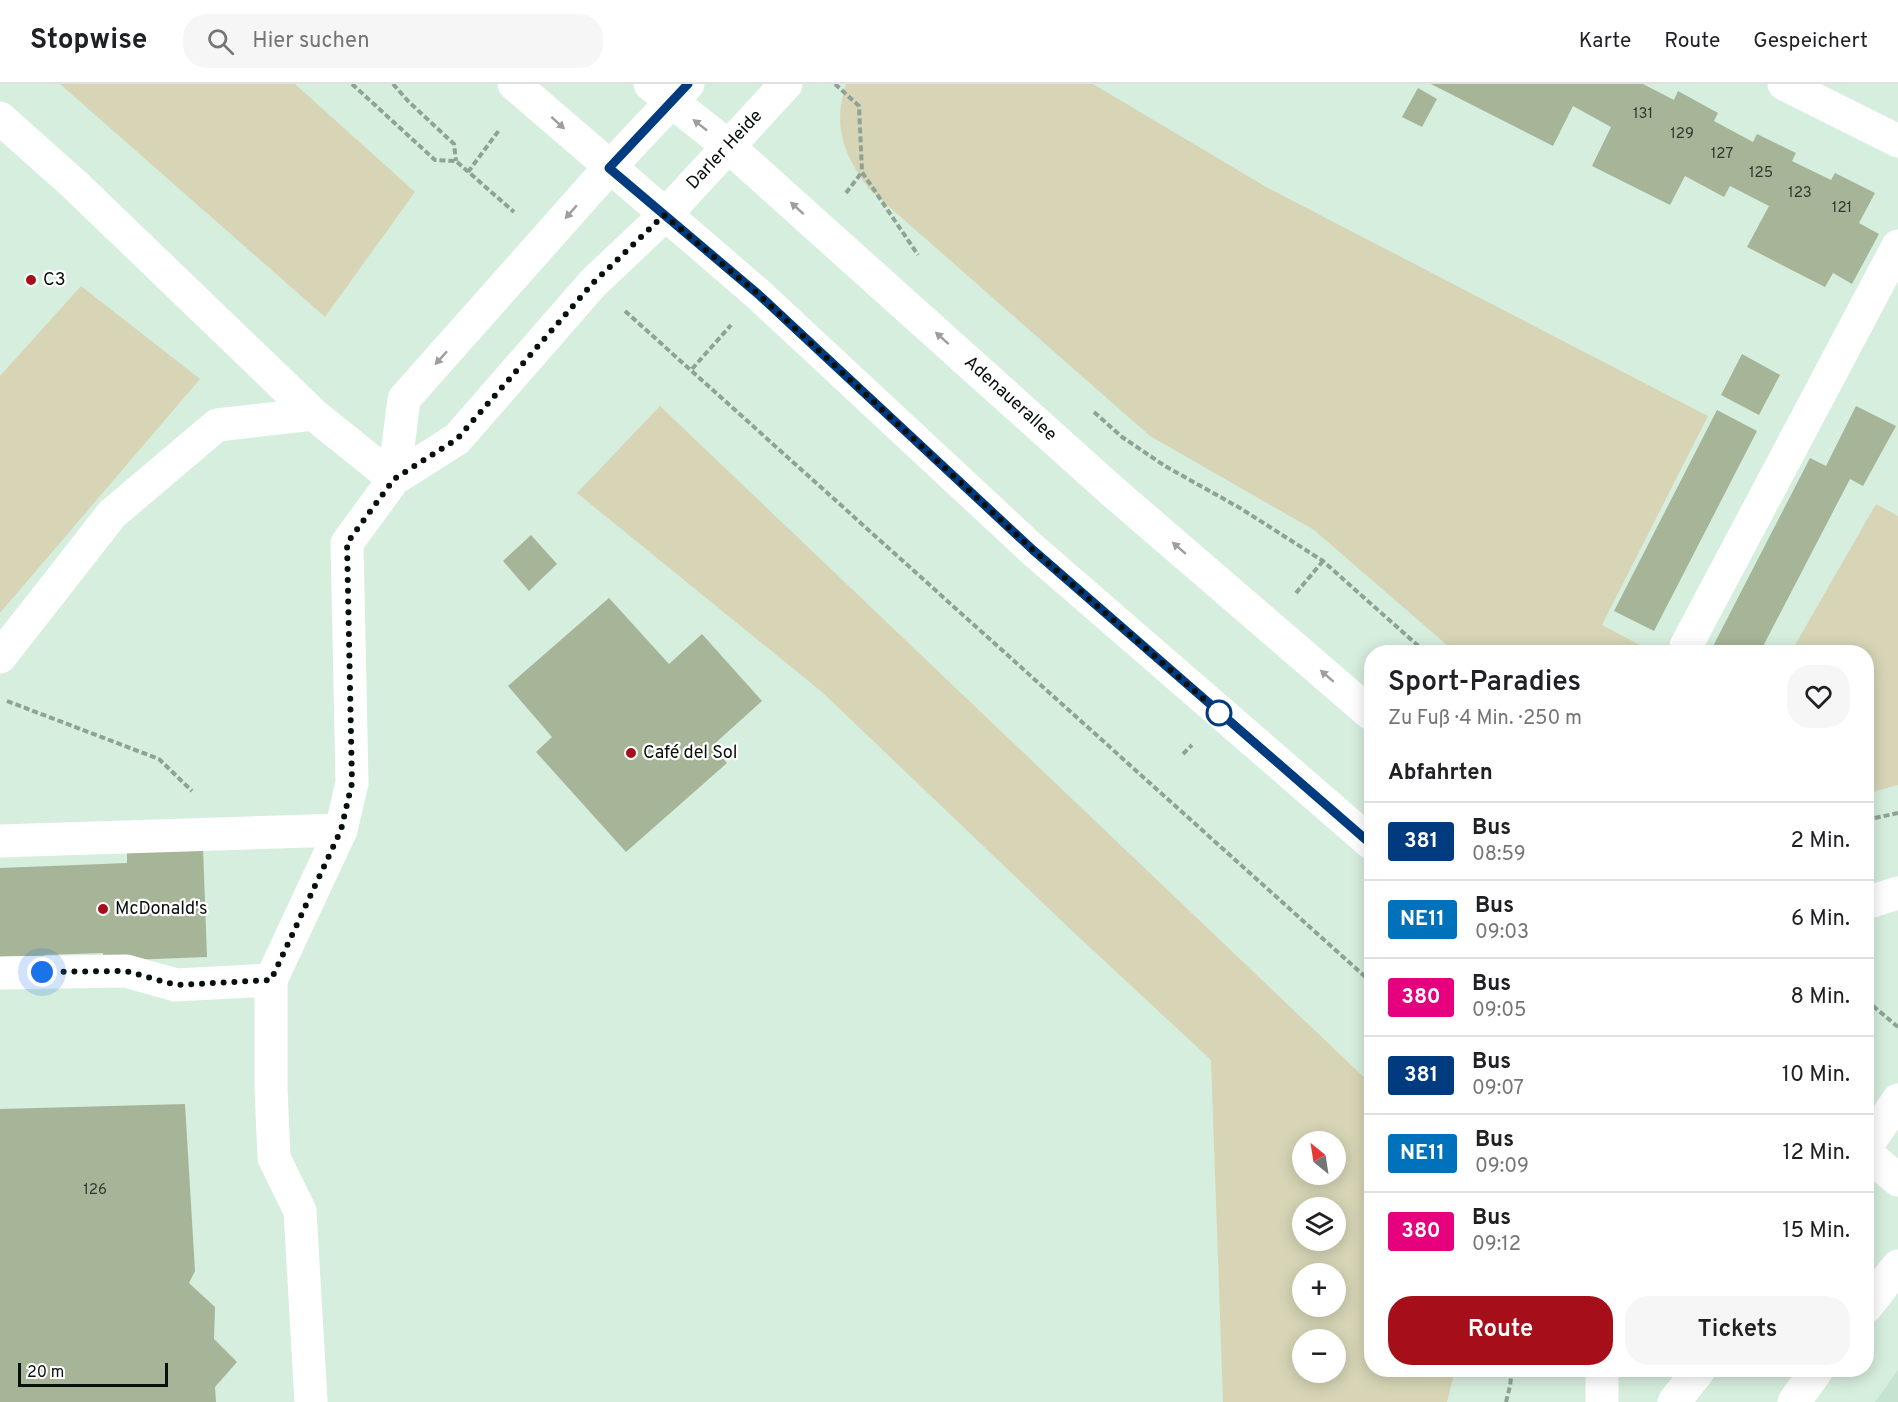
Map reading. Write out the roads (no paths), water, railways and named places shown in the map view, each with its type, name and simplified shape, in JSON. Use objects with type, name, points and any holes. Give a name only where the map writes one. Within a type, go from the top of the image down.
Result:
[{"type":"main road","points":[[514,84],[758,294],[1033,550],[1364,837]]},
{"type":"main road","name":"Darler Heide","points":[[394,479],[457,439],[593,283],[664,215],[786,84]]},
{"type":"main road","points":[[1784,84],[1898,141]]},
{"type":"main road","points":[[311,1402],[300,1211],[274,1158],[271,1088],[271,980],[341,830],[352,783],[347,543],[394,479],[404,399],[609,168],[670,90]]},
{"type":"main road","name":"Adenauerallee","points":[[670,90],[729,147],[1111,490],[1364,708]]},
{"type":"main road","points":[[0,118],[75,185],[313,414],[394,479]]},
{"type":"main road","points":[[1687,645],[1898,246]]},
{"type":"main road","points":[[0,657],[112,514],[217,426],[313,414]]},
{"type":"main road","points":[[0,841],[341,830]]},
{"type":"main road","points":[[1874,900],[1898,893]]},
{"type":"main road","points":[[0,973],[126,971],[176,985],[271,980]]},
{"type":"main road","points":[[1874,1136],[1898,1101]]},
{"type":"main road","points":[[1874,1160],[1898,1180]]},
{"type":"main road","points":[[1602,1377],[1602,1402]]},
{"type":"main road","points":[[1674,1402],[1694,1377]]},
{"type":"main road","points":[[1794,1402],[1812,1377]]},
{"type":"place","name":"C3","points":[[31,280]]},
{"type":"place","name":"Café del Sol","points":[[631,753]]},
{"type":"place","name":"McDonald's","points":[[103,909]]}]
